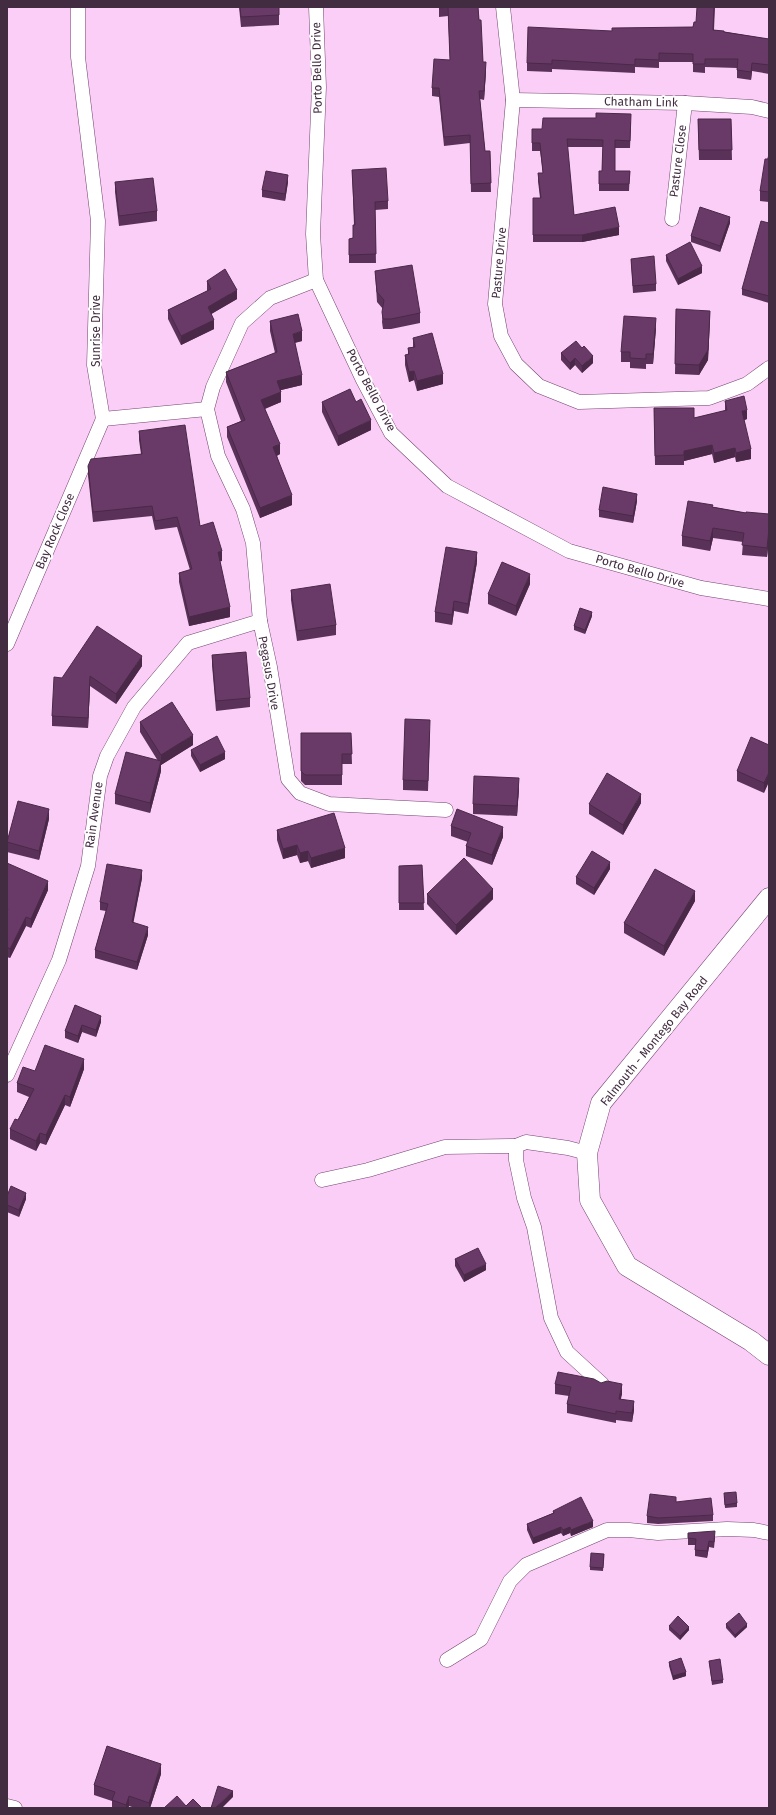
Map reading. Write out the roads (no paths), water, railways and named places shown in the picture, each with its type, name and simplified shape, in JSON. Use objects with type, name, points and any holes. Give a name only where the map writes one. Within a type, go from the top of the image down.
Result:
[{"type":"main road","name":"Falmouth - Montego Bay Road","points":[[769,898],[601,1103],[587,1153],[590,1200],[627,1266],[751,1341],[769,1355]]},
{"type":"street","name":"Sunrise Drive","points":[[78,7],[78,57],[98,221],[94,365],[103,419]]},
{"type":"street","name":"Porto Bello Drive","points":[[316,7],[319,87],[313,234],[316,280],[363,380],[391,433],[447,486],[569,551],[701,588],[769,599]]},
{"type":"street","name":"Pasture Drive","points":[[503,7],[513,100],[495,304],[501,336],[516,364],[539,386],[579,402],[709,398],[747,384],[769,368]]},
{"type":"street","name":"Chatham Link","points":[[513,100],[685,103],[752,107],[769,111]]},
{"type":"street","name":"Pasture Close","points":[[672,219],[685,103]]},
{"type":"street","points":[[103,419],[207,409],[213,387],[242,323],[270,298],[316,280]]},
{"type":"street","name":"Pegasus Drive","points":[[207,409],[218,456],[243,509],[253,543],[260,621],[270,667],[288,779],[300,793],[329,804],[446,810]]},
{"type":"street","name":"Bay Rock Close","points":[[7,644],[103,419]]},
{"type":"street","name":"Rain Avenue","points":[[7,1075],[59,960],[88,866],[100,776],[107,756],[134,707],[188,643],[260,621]]},
{"type":"street","points":[[322,1180],[368,1170],[445,1147],[516,1146],[526,1142],[568,1148],[587,1153]]},
{"type":"street","points":[[516,1146],[516,1160],[524,1198],[534,1227],[551,1318],[567,1352],[602,1384]]},
{"type":"street","points":[[447,1660],[481,1640],[510,1581],[526,1565],[607,1530],[629,1530],[658,1534],[747,1530],[769,1533]]},
{"type":"street","points":[[7,1806],[15,1808]]}]
